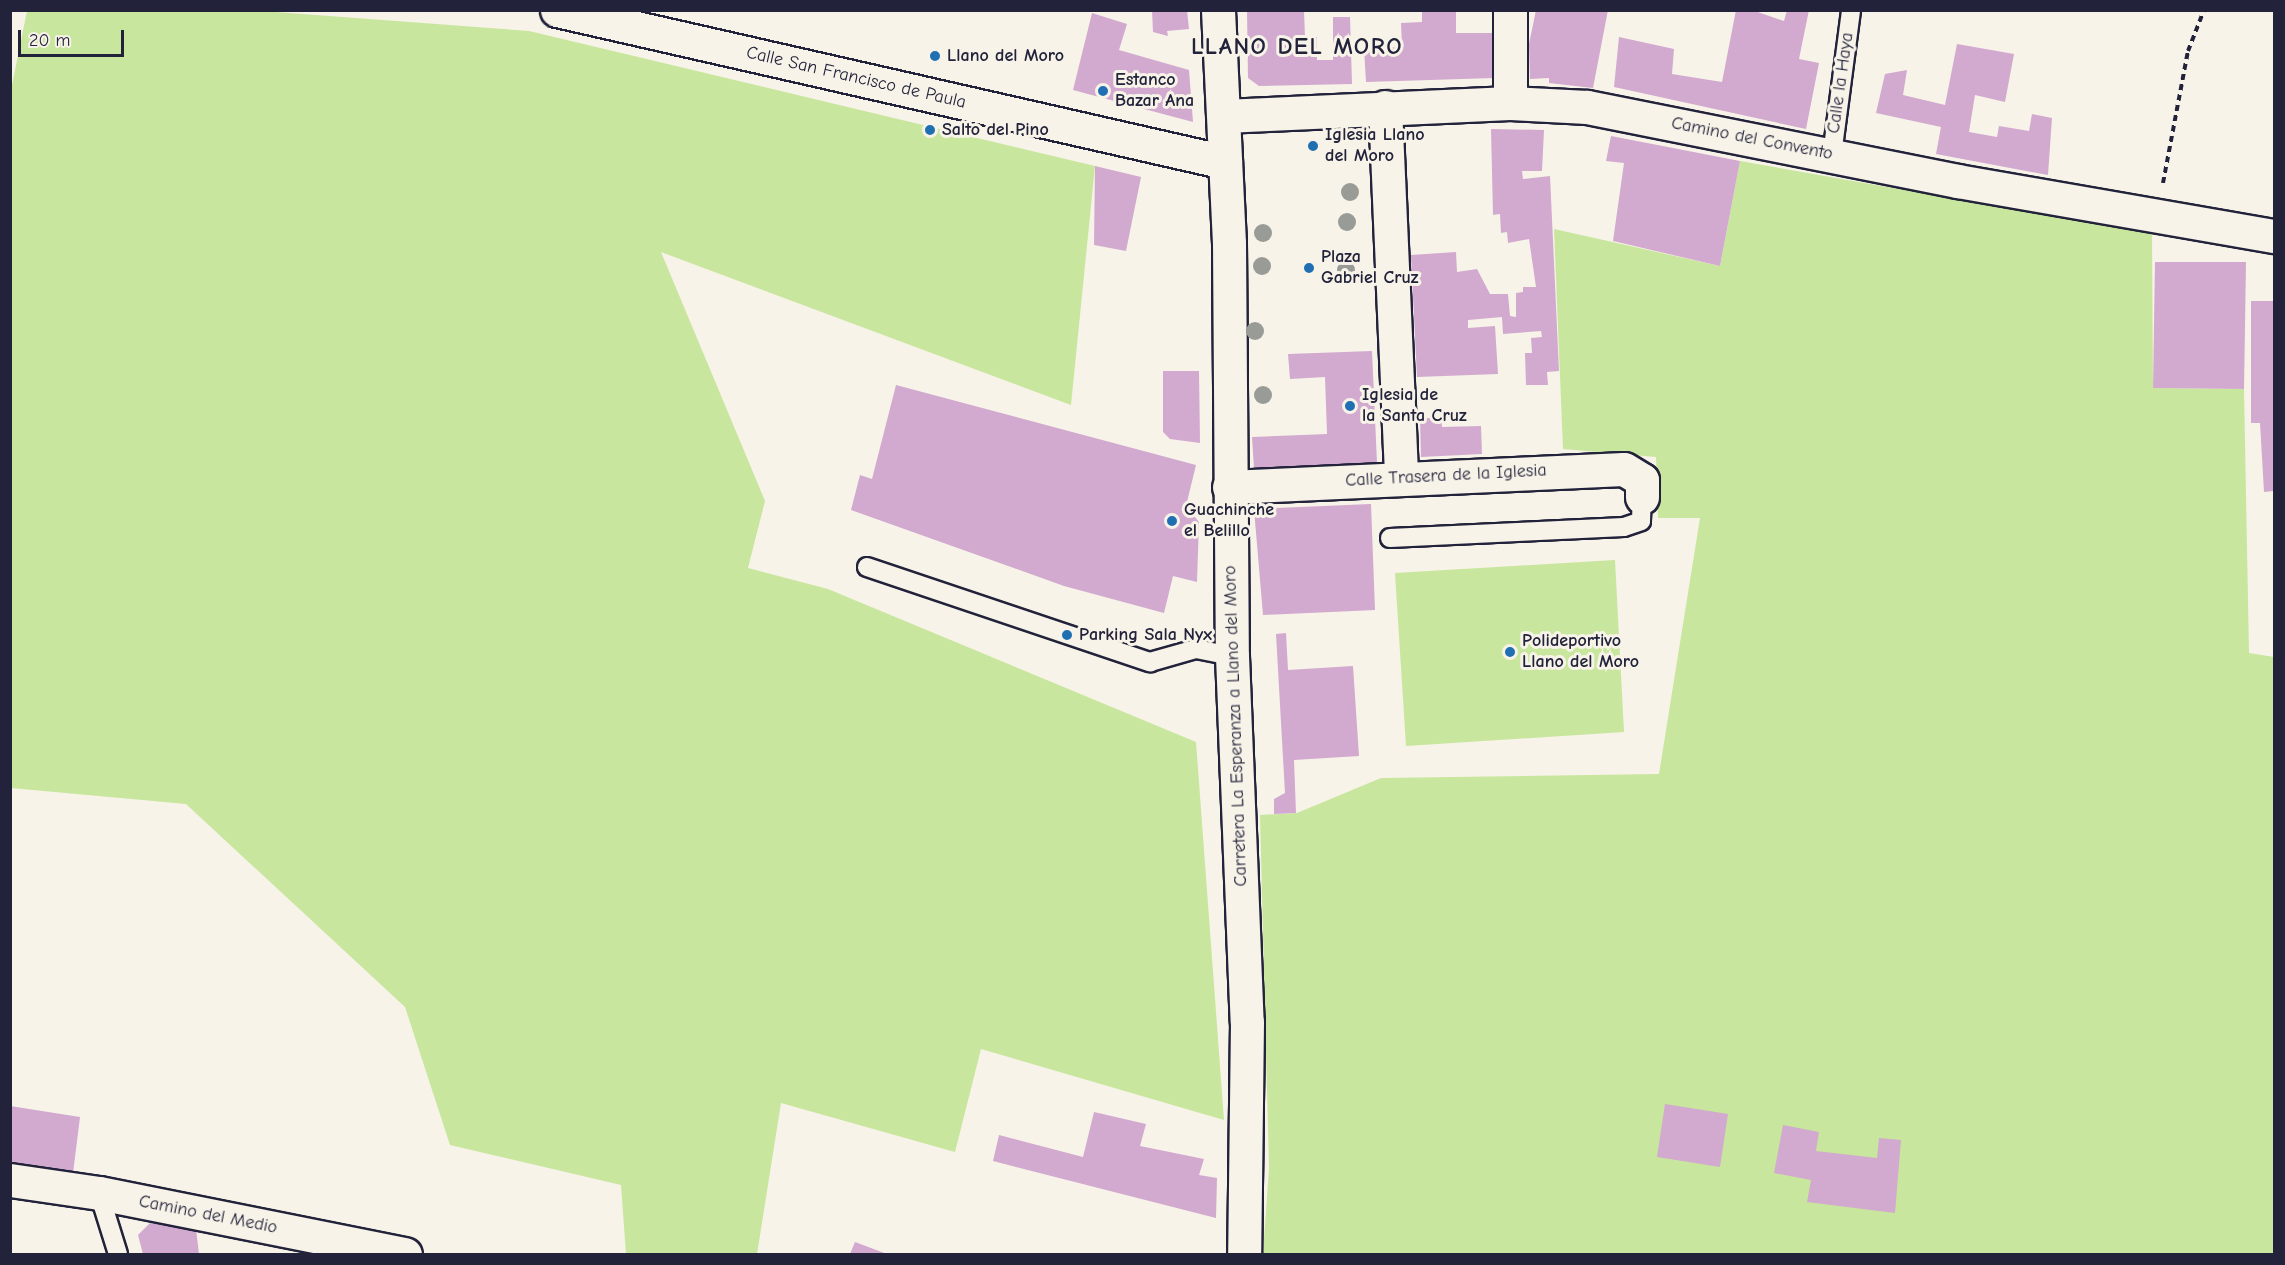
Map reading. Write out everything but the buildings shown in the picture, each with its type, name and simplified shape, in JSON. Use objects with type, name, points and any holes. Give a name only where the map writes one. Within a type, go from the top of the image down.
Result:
[{"type":"street","name":"Calle San Francisco de Paula","points":[[557,10],[1226,162]]},
{"type":"street","name":"Carretera La Esperanza a Llano del Moro","points":[[1218,10],[1226,162],[1232,656],[1247,1022],[1244,1254]]},
{"type":"street","points":[[1510,10],[1510,103]]},
{"type":"street","name":"Camino del Convento","points":[[1224,116],[1510,103],[1587,107],[1958,181],[2157,213],[2274,236]]},
{"type":"street","points":[[1385,107],[1401,477]]},
{"type":"street","name":"Calle Trasera de la Iglesia","points":[[1229,487],[1401,477],[1624,469],[1642,480],[1642,497]]},
{"type":"street","name":"Camino del Medio","points":[[10,1180],[99,1193],[405,1254]]},
{"type":"lane","name":"Calle la Haya","points":[[1832,155],[1851,10]]},
{"type":"lane","points":[[1390,538],[1624,527],[1641,521],[1642,497]]},
{"type":"lane","points":[[867,567],[1150,662],[1196,650],[1232,656]]},
{"type":"lane","points":[[99,1193],[118,1254]]},
{"type":"path","points":[[2157,213],[2188,51],[2204,10]]},
{"type":"green space","points":[[27,11],[262,11],[529,31],[1095,166],[1071,405],[661,252],[765,501],[748,568],[828,589],[1196,742],[1224,1120],[981,1049],[955,1152],[781,1103],[757,1254],[626,1254],[621,1185],[450,1145],[405,1007],[186,804],[11,788],[10,95]]},
{"type":"green space","points":[[1740,161],[2152,234],[2153,388],[2244,389],[2249,653],[2274,657],[2274,1254],[1263,1254],[1269,1168],[1260,815],[1297,813],[1381,778],[1659,774],[1700,518],[1658,518],[1656,457],[1563,449],[1554,229],[1720,266]]},
{"type":"green space","name":"Polideportivo Llano del Moro","points":[[1615,560],[1624,732],[1406,746],[1395,573]]},
{"type":"place","name":"Llano del Moro","points":[[935,56]]},
{"type":"place","name":"Estanco Bazar Ana","points":[[1103,91]]},
{"type":"place","name":"Salto del Pino","points":[[930,130]]},
{"type":"place","name":"Iglesia Llano del Moro","points":[[1313,146]]},
{"type":"place","name":"Plaza Gabriel Cruz","points":[[1309,268]]},
{"type":"place","name":"Iglesia de la Santa Cruz","points":[[1350,406]]},
{"type":"place","name":"Guachinche el Belillo","points":[[1172,521]]},
{"type":"place","name":"Parking Sala Nyx","points":[[1067,635]]},
{"type":"place","name":"Polideportivo Llano del Moro","points":[[1510,652]]},
{"type":"district","name":"LLANO DEL MORO","points":[[1297,47]]}]
